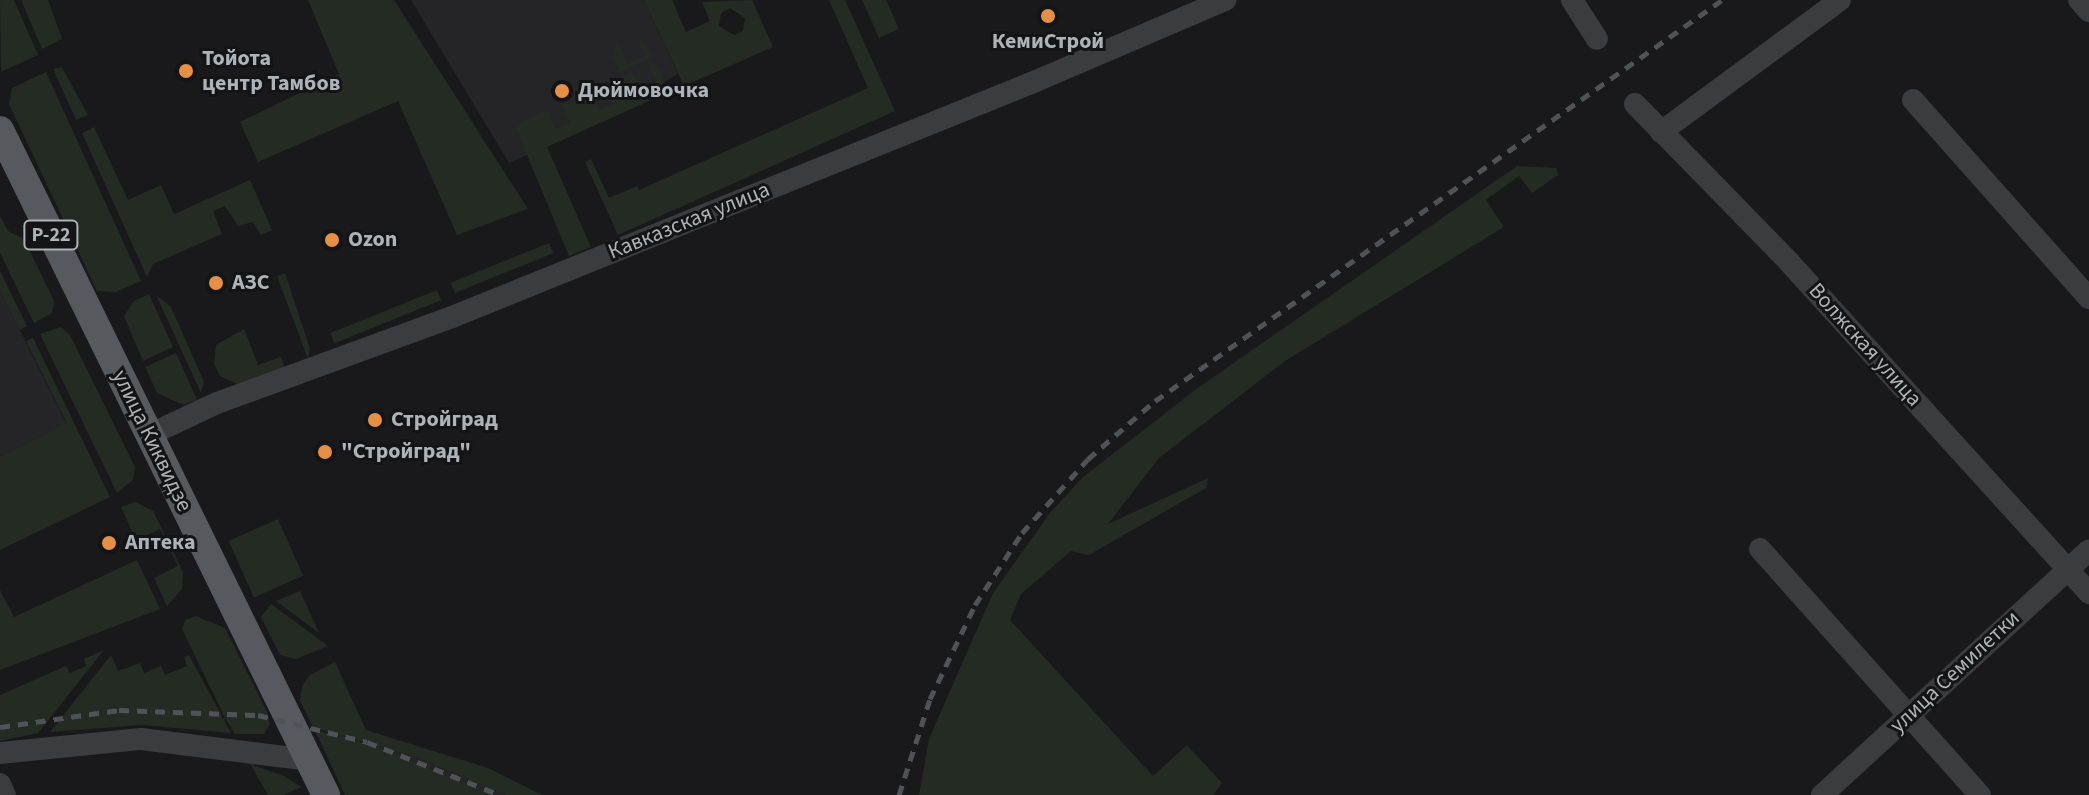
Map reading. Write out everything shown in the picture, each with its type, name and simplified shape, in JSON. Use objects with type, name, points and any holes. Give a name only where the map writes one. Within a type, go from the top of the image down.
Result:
[{"type":"main road","name":"улица Киквидзе","points":[[0,130],[326,795]]},
{"type":"street","name":"Кавказская улица","points":[[149,435],[217,403],[452,317],[1015,90],[1225,0]]},
{"type":"street","points":[[1572,0],[1597,39]]},
{"type":"street","points":[[1661,132],[1840,0]]},
{"type":"street","points":[[2079,0],[2089,11]]},
{"type":"street","points":[[1913,100],[2089,298]]},
{"type":"street","name":"Волжская улица","points":[[1635,104],[1811,285],[2089,593]]},
{"type":"street","points":[[1760,549],[1980,795]]},
{"type":"street","name":"улица Семилетки","points":[[1822,795],[2089,550]]},
{"type":"street","points":[[0,753],[141,739],[309,760]]},
{"type":"street","points":[[0,784],[5,795]]},
{"type":"shaded area","points":[[0,0],[14,0],[38,55],[1,72]]},
{"type":"shaded area","points":[[21,0],[48,0],[62,39],[42,49]]},
{"type":"shaded area","points":[[308,0],[394,0],[528,209],[457,235],[398,101],[258,162],[240,122],[339,74]]},
{"type":"shaded area","name":"Дюймовочка","points":[[411,0],[644,0],[678,74],[664,82],[651,100],[509,163]]},
{"type":"shaded area","points":[[644,0],[672,0],[686,32],[710,21],[702,2],[752,0],[773,47],[684,86]],"holes":[[[730,8],[745,18],[743,31],[734,35],[719,26],[721,13]]]},
{"type":"shaded area","points":[[829,0],[845,0],[895,111],[618,235],[585,162],[591,159],[609,198],[637,186],[639,190],[868,88]]},
{"type":"shaded area","points":[[862,0],[886,0],[899,29],[879,38]]},
{"type":"shaded area","points":[[636,33],[653,57],[620,72],[613,56],[617,42],[627,64],[645,56]]},
{"type":"shaded area","points":[[655,62],[664,82],[651,100],[547,147],[591,247],[569,256],[515,126],[547,110],[555,129],[570,123],[562,104],[591,91],[599,110],[613,104],[605,84],[633,72],[641,89],[656,82],[649,65]]},
{"type":"shaded area","points":[[62,67],[88,115],[76,120],[53,69]]},
{"type":"shaded area","points":[[46,72],[141,281],[116,292],[97,291],[9,104],[12,88]]},
{"type":"shaded area","points":[[94,127],[128,200],[161,185],[174,214],[250,180],[272,230],[261,235],[253,222],[238,226],[225,206],[213,211],[222,234],[153,264],[147,277],[82,133]]},
{"type":"shaded area","points":[[1517,166],[1557,168],[1558,175],[1532,193],[1519,176],[1486,200],[1504,227],[1285,361],[1159,458],[1108,524],[1208,478],[1206,488],[1089,555],[1071,551],[1021,594],[1010,620],[1153,776],[1187,745],[1222,783],[1213,795],[919,795],[929,739],[993,593],[1050,513],[1083,477],[1199,387]]},
{"type":"shaded area","points":[[0,216],[8,231],[24,239],[54,301],[52,313],[34,323],[0,253]]},
{"type":"shaded area","points":[[549,243],[553,253],[455,293],[451,283]]},
{"type":"shaded area","points":[[0,271],[27,326],[20,330],[0,290]]},
{"type":"shaded area","points":[[285,273],[310,349],[308,359],[277,276]]},
{"type":"shaded area","points":[[0,290],[67,424],[0,457]]},
{"type":"shaded area","points":[[437,290],[441,300],[334,343],[330,333]]},
{"type":"shaded area","points":[[149,294],[173,347],[143,361],[124,316],[134,301]]},
{"type":"shaded area","points":[[156,295],[171,307],[204,382],[201,393]]},
{"type":"shaded area","points":[[61,327],[70,335],[135,467],[133,480],[117,493],[40,334]]},
{"type":"shaded area","points":[[244,329],[258,365],[281,357],[285,368],[237,384],[220,376],[214,364],[216,345]]},
{"type":"shaded area","points":[[33,338],[110,497],[0,550],[0,457],[67,423],[26,341]]},
{"type":"shaded area","points":[[176,353],[197,400],[183,405],[157,393],[145,367]]},
{"type":"shaded area","points":[[135,502],[153,511],[183,572],[182,589],[167,606],[154,578],[178,566],[160,529],[136,540],[121,507]]},
{"type":"shaded area","points":[[278,519],[303,576],[254,598],[229,541]]},
{"type":"shaded area","points":[[137,560],[160,609],[0,670],[0,590],[14,617]]},
{"type":"shaded area","points":[[300,591],[319,633],[276,601]]},
{"type":"shaded area","points":[[271,604],[328,646],[296,659],[280,655],[261,617]]},
{"type":"shaded area","points":[[196,616],[225,628],[267,712],[270,724],[264,734],[235,734],[225,718],[182,629],[185,620]]},
{"type":"shaded area","points":[[104,650],[38,733],[0,741],[0,695],[66,666],[70,673],[86,666],[84,659]]},
{"type":"shaded area","points":[[111,655],[118,671],[140,663],[144,673],[161,666],[165,675],[187,666],[184,657],[189,655],[231,733],[142,725],[50,732]]},
{"type":"shaded area","points":[[335,662],[366,730],[488,768],[542,795],[505,795],[416,757],[313,727],[300,701],[302,686],[310,675]]},
{"type":"shaded area","points":[[313,727],[416,757],[505,795],[495,795]]},
{"type":"shaded area","points":[[315,730],[373,745],[495,795],[345,795]]},
{"type":"shaded area","points":[[250,764],[284,776],[301,787],[284,795],[268,795]]},
{"type":"railway","points":[[899,795],[930,699],[975,605],[1022,533],[1088,459],[1155,401],[1722,0]]},
{"type":"railway","points":[[0,727],[119,710],[258,715],[367,742],[500,795]]},
{"type":"place","name":"КемиСтрой","points":[[1048,16]]},
{"type":"place","name":"Тойота центр Тамбов","points":[[186,71]]},
{"type":"place","name":"Дюймовочка","points":[[562,91]]},
{"type":"place","name":"Ozon","points":[[332,240]]},
{"type":"place","name":"АЗС","points":[[216,283]]},
{"type":"place","name":"Стройград","points":[[375,420]]},
{"type":"place","name":"\"Стройград\"","points":[[325,452]]},
{"type":"place","name":"Аптека","points":[[109,543]]}]
